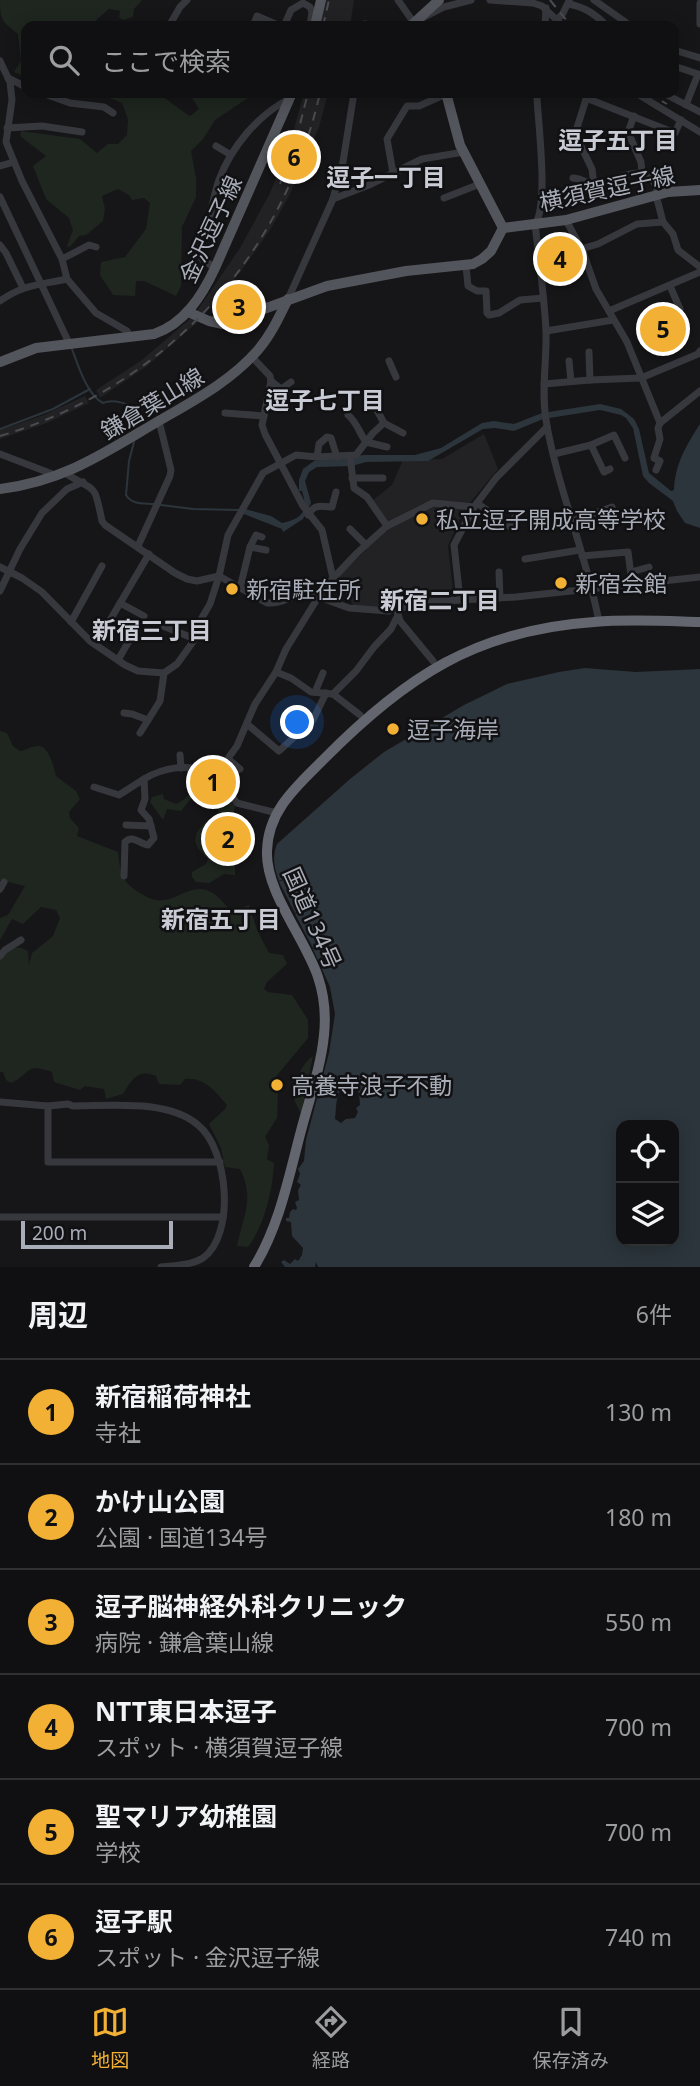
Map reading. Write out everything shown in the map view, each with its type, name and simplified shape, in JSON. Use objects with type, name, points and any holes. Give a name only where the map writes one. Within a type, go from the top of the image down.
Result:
[{"type":"highway","name":"国道134号","points":[[254,1267],[278,1216],[324,1035],[325,1013],[319,979],[275,889],[268,867],[269,832],[284,800],[353,729],[385,701],[434,667],[470,649],[508,636],[577,623],[700,622]]},
{"type":"main road","points":[[314,21],[321,0]]},
{"type":"main road","points":[[417,21],[442,2]]},
{"type":"main road","name":"金沢逗子線","points":[[0,362],[31,349],[160,331],[188,312],[203,292],[215,268],[290,98]]},
{"type":"main road","points":[[188,312],[223,324],[288,299],[350,281],[406,271],[466,266],[487,256],[503,228],[464,152],[448,98]]},
{"type":"main road","name":"横須賀逗子線","points":[[503,228],[566,220],[657,194],[700,190]]},
{"type":"main road","name":"鎌倉葉山線","points":[[0,489],[61,475],[106,453],[216,387],[251,357],[267,338],[288,299]]},
{"type":"street","points":[[172,21],[187,0]]},
{"type":"street","points":[[398,0],[410,21]]},
{"type":"street","points":[[442,2],[471,0]]},
{"type":"street","points":[[490,0],[533,3],[546,8],[557,19],[569,2],[594,14],[602,21]]},
{"type":"street","points":[[594,0],[624,21]]},
{"type":"street","points":[[285,21],[291,10],[303,3],[310,7],[312,21]]},
{"type":"street","points":[[700,3],[700,24]]},
{"type":"street","points":[[545,21],[546,8]]},
{"type":"street","points":[[255,21],[257,16],[270,21]]},
{"type":"street","points":[[679,52],[700,58]]},
{"type":"street","points":[[1,64],[8,78],[12,100],[6,142],[62,259],[67,279],[96,313],[127,331],[130,337]]},
{"type":"street","points":[[679,68],[698,74],[686,105]]},
{"type":"street","points":[[8,78],[21,84]]},
{"type":"street","points":[[56,98],[70,103],[104,107],[113,113]]},
{"type":"street","points":[[215,268],[202,259],[200,247],[219,180],[242,139],[289,98]]},
{"type":"street","points":[[288,299],[333,199],[343,162],[353,98]]},
{"type":"street","points":[[393,173],[387,139],[407,106],[419,106],[436,98]]},
{"type":"street","points":[[537,98],[542,192],[535,223],[546,331],[546,420],[598,617]]},
{"type":"street","points":[[586,98],[575,134],[592,169],[594,185]]},
{"type":"street","points":[[594,98],[675,133],[681,120]]},
{"type":"street","points":[[644,98],[700,132]]},
{"type":"street","points":[[673,98],[700,112]]},
{"type":"street","points":[[634,116],[628,132],[642,173]]},
{"type":"street","points":[[7,128],[42,126],[82,132]]},
{"type":"street","points":[[216,146],[231,155]]},
{"type":"street","points":[[333,199],[422,159],[464,152]]},
{"type":"street","points":[[0,166],[14,162]]},
{"type":"street","points":[[573,178],[594,185],[626,174],[642,173],[652,178],[663,222],[673,234],[678,250],[700,270],[609,312]]},
{"type":"street","points":[[444,198],[480,184]]},
{"type":"street","points":[[0,197],[69,343]]},
{"type":"street","points":[[566,220],[582,249],[596,289],[627,342],[660,422]]},
{"type":"street","points":[[582,249],[637,224],[663,222]]},
{"type":"street","points":[[0,245],[23,288]]},
{"type":"street","points":[[62,259],[89,245],[96,247]]},
{"type":"street","points":[[466,266],[468,286],[477,292],[485,291],[489,315],[499,313],[520,300],[543,298]]},
{"type":"street","points":[[0,301],[23,288],[67,279]]},
{"type":"street","points":[[670,285],[680,309]]},
{"type":"street","points":[[546,331],[613,320]]},
{"type":"street","points":[[544,384],[642,378],[700,351]]},
{"type":"street","points":[[588,352],[590,380]]},
{"type":"street","points":[[251,357],[270,376],[271,381],[262,425],[265,434],[306,511],[322,530],[333,579]]},
{"type":"street","points":[[389,361],[396,377]]},
{"type":"street","points":[[569,361],[571,381]]},
{"type":"street","points":[[271,381],[281,389],[291,382]]},
{"type":"street","points":[[656,470],[660,461],[654,458],[660,439],[660,422],[700,391]]},
{"type":"street","points":[[374,403],[384,424],[403,433]]},
{"type":"street","points":[[225,413],[264,416]]},
{"type":"street","points":[[348,415],[369,445],[387,447]]},
{"type":"street","points":[[460,600],[454,545],[476,505],[546,420]]},
{"type":"street","points":[[138,546],[167,488],[170,476],[171,470],[159,421]]},
{"type":"street","points":[[350,460],[384,424]]},
{"type":"street","points":[[554,454],[591,445],[614,435],[625,458]]},
{"type":"street","points":[[317,457],[320,444],[327,436],[331,438],[337,457]]},
{"type":"street","points":[[591,445],[604,472],[610,469]]},
{"type":"street","points":[[0,454],[83,482],[96,494],[105,525],[175,573],[197,581],[219,576],[267,603],[273,604],[303,594],[343,607],[398,613],[425,602],[500,598],[700,577]]},
{"type":"street","points":[[0,567],[42,592],[71,622],[118,660],[138,671],[164,673],[177,664],[195,639],[219,576],[228,535],[264,473],[296,455],[350,460]]},
{"type":"street","points":[[350,460],[354,488],[369,499],[387,526]]},
{"type":"street","points":[[352,478],[383,478]]},
{"type":"street","points":[[0,591],[42,513],[67,489],[83,482]]},
{"type":"street","points":[[306,511],[315,506],[332,507],[336,492]]},
{"type":"street","points":[[212,775],[228,759],[255,704],[324,588],[387,526],[433,503],[476,505],[509,526],[515,517]]},
{"type":"street","points":[[572,521],[612,507]]},
{"type":"street","points":[[350,529],[366,545]]},
{"type":"street","points":[[240,588],[250,547],[256,535],[262,537]]},
{"type":"street","points":[[250,547],[266,550]]},
{"type":"street","points":[[525,559],[581,553],[628,552],[632,583]]},
{"type":"street","points":[[96,644],[149,554]]},
{"type":"street","points":[[71,622],[102,566]]},
{"type":"street","points":[[631,572],[649,567]]},
{"type":"street","points":[[499,572],[500,598]]},
{"type":"street","points":[[120,603],[144,616]]},
{"type":"street","points":[[398,613],[400,621],[433,661]]},
{"type":"street","points":[[247,724],[279,751],[313,720],[330,694],[361,665],[391,629],[398,613]]},
{"type":"street","points":[[163,625],[195,639]]},
{"type":"street","points":[[118,660],[133,634]]},
{"type":"street","points":[[276,672],[291,678],[311,692],[330,694],[360,715]]},
{"type":"street","points":[[140,733],[160,701],[164,673]]},
{"type":"street","points":[[315,692],[323,673]]},
{"type":"street","points":[[124,713],[132,713],[148,720]]},
{"type":"street","points":[[180,755],[181,768]]},
{"type":"street","points":[[228,759],[240,769]]},
{"type":"street","points":[[94,787],[119,795],[164,770],[190,768],[212,775],[237,803],[273,812]]},
{"type":"street","points":[[124,876],[125,842],[133,838],[148,845],[153,838],[149,819],[141,810],[145,799],[144,779]]},
{"type":"street","points":[[126,825],[151,826]]},
{"type":"street","points":[[0,956],[21,940]]},
{"type":"street","points":[[0,1102],[64,1108],[158,1108],[178,1114],[204,1130],[214,1145],[220,1162],[223,1217],[218,1238],[201,1259],[161,1267]]},
{"type":"street","points":[[48,1106],[48,1162],[220,1162]]},
{"type":"street","points":[[0,1217],[223,1217]]},
{"type":"shaded area","points":[[0,0],[142,0],[134,9],[133,17],[123,20],[119,17],[120,11],[109,9],[96,21],[21,21],[21,61],[18,34],[3,20]]},
{"type":"shaded area","points":[[324,0],[354,0],[351,21],[319,21]]},
{"type":"shaded area","points":[[21,61],[21,75],[14,72]]},
{"type":"shaded area","points":[[110,98],[164,98],[190,116],[199,109],[192,98],[248,98],[215,120],[203,139],[191,151],[196,197],[182,227],[181,286],[176,296],[144,281],[136,281],[135,296],[113,295],[100,275],[101,262],[125,257],[146,229],[150,203],[144,198],[132,200],[118,189],[102,196],[105,209],[103,221],[86,235],[79,236],[70,247],[67,246],[73,230],[69,218],[46,199],[33,166],[46,156],[20,136],[21,131],[80,139],[97,153],[108,144],[118,144],[127,135],[128,119],[122,103]]},
{"type":"shaded area","points":[[303,98],[327,98],[319,127],[290,194],[270,230],[241,271],[204,315],[197,311],[240,248],[270,193],[290,143]]},
{"type":"shaded area","points":[[191,318],[199,321],[147,366],[100,398],[96,390],[142,360]]},
{"type":"shaded area","points":[[85,396],[89,403],[47,423],[0,439],[0,430],[44,415]]},
{"type":"shaded area","points":[[600,404],[621,409],[634,419],[639,429],[649,473],[671,491],[674,490],[682,456],[700,424],[700,528],[685,523],[673,501],[643,476],[633,428],[626,418],[600,410],[543,419],[514,431],[483,429],[428,461],[366,462],[352,466],[317,467],[309,472],[305,481],[311,503],[303,519],[283,532],[282,529],[244,514],[245,509],[271,516],[282,523],[299,517],[304,509],[304,498],[302,491],[299,491],[299,480],[303,469],[314,461],[364,455],[415,455],[441,448],[482,423],[494,421],[514,424],[542,413]]},
{"type":"shaded area","name":"私立逗子開成高等学校","points":[[484,434],[498,469],[463,511],[448,546],[454,598],[383,607],[355,607],[336,579],[390,527],[372,501],[392,485],[403,460],[442,459]]},
{"type":"shaded area","points":[[585,668],[636,672],[700,669],[700,1267],[318,1267],[316,1262],[315,1267],[285,1267],[281,1262],[284,1260],[290,1264],[295,1259],[298,1261],[302,1255],[303,1248],[292,1236],[291,1222],[286,1221],[286,1218],[289,1218],[293,1209],[296,1210],[295,1202],[299,1200],[298,1190],[301,1185],[297,1182],[300,1174],[298,1169],[304,1161],[306,1140],[329,1053],[335,1014],[330,987],[313,949],[318,946],[313,948],[295,914],[304,910],[295,913],[279,882],[298,872],[279,881],[274,862],[277,844],[384,752],[464,705],[507,684]],"holes":[[[352,1082],[359,1093],[360,1105],[356,1108],[358,1112],[355,1118],[341,1123],[335,1119],[342,1088]]]},
{"type":"shaded area","points":[[0,731],[7,733],[13,746],[20,751],[38,746],[45,749],[56,776],[76,791],[80,799],[69,812],[70,818],[79,828],[77,836],[118,852],[123,876],[133,888],[151,899],[161,900],[202,889],[214,894],[231,911],[249,905],[257,930],[269,953],[283,955],[287,964],[267,982],[264,989],[292,995],[308,1020],[308,1038],[275,1078],[272,1088],[278,1094],[277,1118],[265,1137],[269,1145],[267,1159],[274,1163],[272,1184],[263,1218],[248,1247],[237,1246],[246,1208],[247,1189],[240,1169],[225,1167],[221,1148],[209,1124],[227,1105],[209,1086],[192,1079],[185,1079],[180,1085],[159,1084],[156,1076],[144,1073],[129,1084],[123,1094],[106,1099],[104,1089],[85,1086],[80,1090],[54,1082],[52,1072],[43,1069],[29,1070],[11,1083],[6,1080],[3,1072],[0,1072],[0,951],[5,953],[16,948],[25,949],[28,951],[29,965],[32,953],[53,936],[60,918],[56,910],[41,907],[23,924],[12,919],[0,940],[0,918],[8,915],[25,886],[0,880]]},
{"type":"shaded area","points":[[196,772],[205,774],[214,793],[235,806],[232,819],[234,829],[228,844],[226,837],[224,841],[226,862],[235,866],[235,875],[224,874],[209,883],[196,882],[192,877],[192,872],[206,864],[208,859],[195,839],[200,828],[218,813],[219,809],[200,792],[195,794],[181,811],[167,809],[163,820],[150,802],[152,797],[163,794],[164,799],[176,804],[181,801],[190,791]]},
{"type":"shaded area","points":[[313,1056],[301,1114],[294,1098],[296,1081]]},
{"type":"waterway","points":[[72,349],[92,393],[103,403],[116,402],[136,410],[136,428]]},
{"type":"waterway","points":[[0,429],[53,409],[90,389]]},
{"type":"waterway","points":[[134,442],[129,461],[126,495],[135,502],[154,504]]},
{"type":"waterway","points":[[161,505],[238,510]]},
{"type":"railway","points":[[324,21],[329,0]]},
{"type":"railway","points":[[550,0],[567,21]]},
{"type":"railway","points":[[280,184],[307,98]]},
{"type":"railway","points":[[0,436],[59,414],[114,385],[163,350],[207,309],[245,262],[277,210],[302,154],[319,98]]},
{"type":"railway","points":[[657,98],[667,104]]},
{"type":"place","name":"逗子駅","points":[[294,157]]},
{"type":"place","name":"NTT東日本逗子","points":[[560,259]]},
{"type":"place","name":"逗子脳神経外科クリニック","points":[[239,307]]},
{"type":"place","name":"聖マリア幼稚園","points":[[663,329]]},
{"type":"place","name":"私立逗子開成高等学校","points":[[422,519]]},
{"type":"place","name":"新宿会館","points":[[561,583]]},
{"type":"place","name":"新宿駐在所","points":[[232,589]]},
{"type":"place","name":"逗子海岸","points":[[393,729]]},
{"type":"place","name":"新宿稲荷神社","points":[[213,782]]},
{"type":"place","name":"かけ山公園","points":[[228,839]]},
{"type":"place","name":"高養寺浪子不動","points":[[277,1085]]},
{"type":"district","name":"逗子五丁目","points":[[618,139]]},
{"type":"district","name":"逗子一丁目","points":[[386,176]]},
{"type":"district","name":"逗子七丁目","points":[[325,399]]},
{"type":"district","name":"新宿二丁目","points":[[440,599]]},
{"type":"district","name":"新宿三丁目","points":[[152,629]]},
{"type":"district","name":"新宿五丁目","points":[[221,918]]}]
